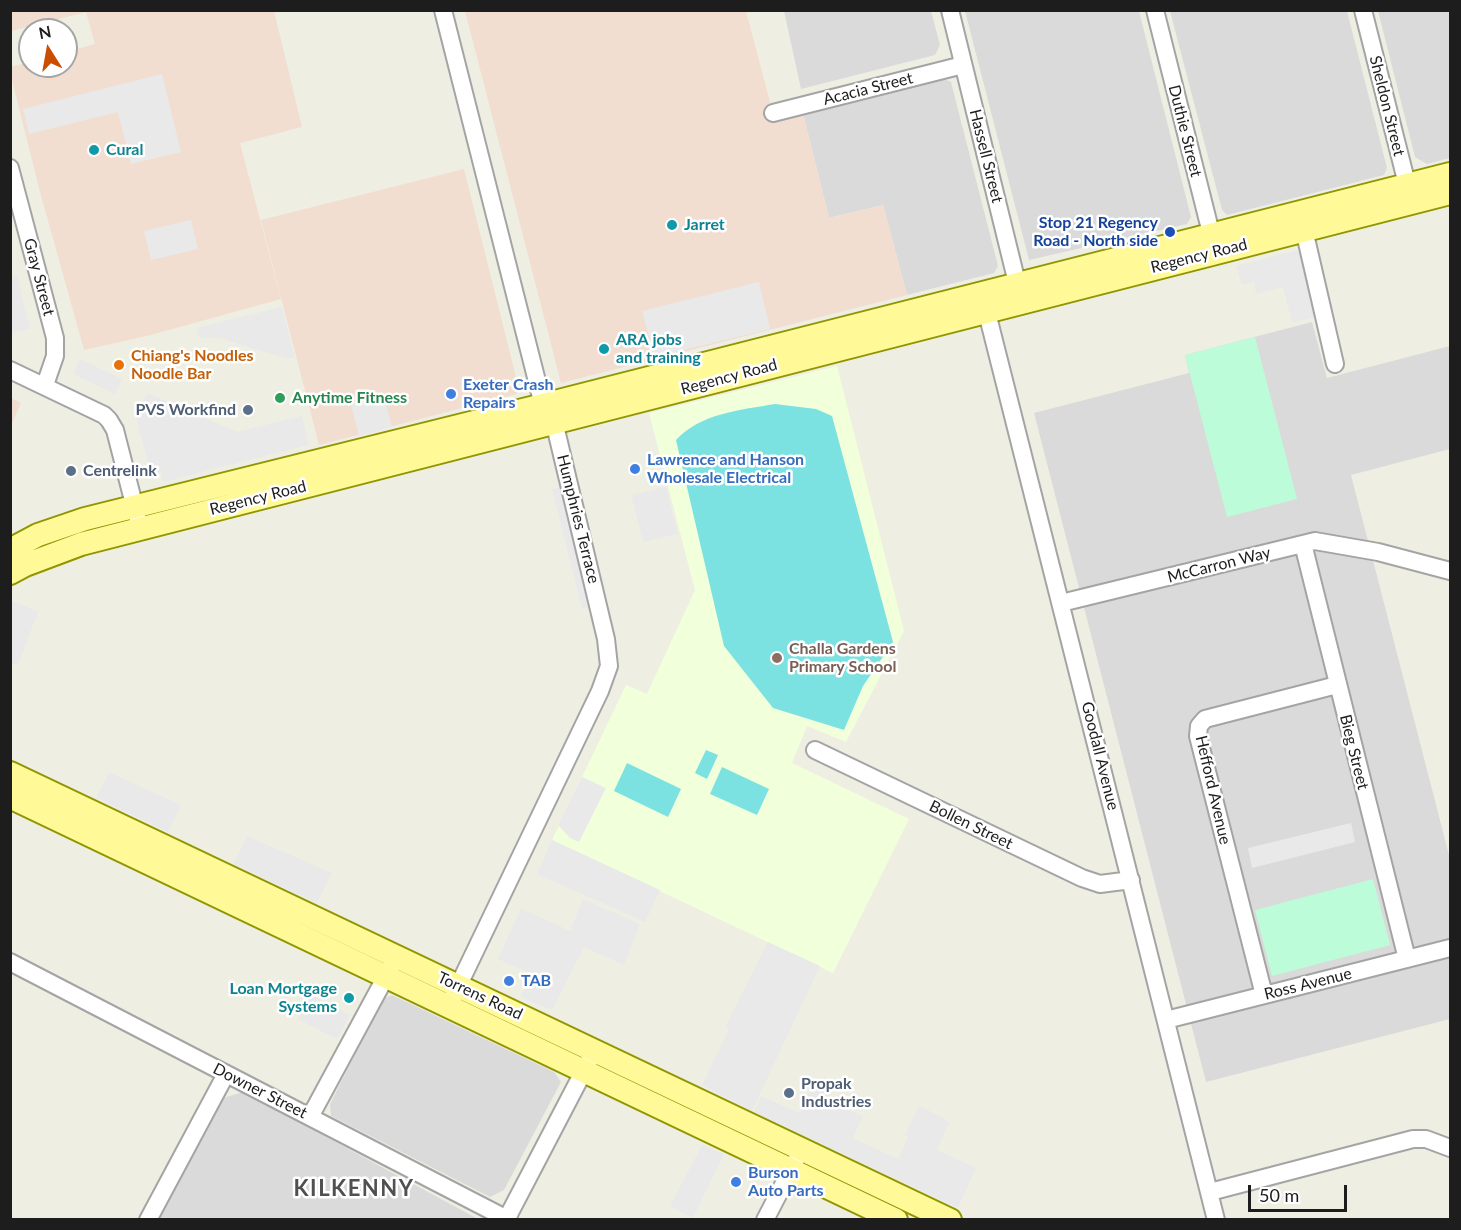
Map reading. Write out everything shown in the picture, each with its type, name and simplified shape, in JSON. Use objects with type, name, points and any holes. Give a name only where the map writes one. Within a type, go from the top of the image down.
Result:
[{"type":"main road","name":"Regency Road","points":[[10,573],[50,554],[548,414],[1409,194],[1450,174]]},
{"type":"main road","name":"Regency Road","points":[[1409,194],[1450,193]]},
{"type":"main road","name":"Regency Road","points":[[10,550],[38,535],[85,519],[548,414]]},
{"type":"main road","name":"Torrens Road","points":[[10,774],[232,890],[386,977],[896,1220]]},
{"type":"main road","name":"Torrens Road","points":[[10,797],[397,956],[950,1220]]},
{"type":"street","name":"Humphries Terrace","points":[[443,10],[606,639],[609,666],[591,711],[448,1007]]},
{"type":"street","name":"Hassell Street","points":[[950,10],[1019,293]]},
{"type":"street","name":"Duthie Street","points":[[1155,10],[1214,243]]},
{"type":"street","name":"Sheldon Street","points":[[1363,10],[1409,194]]},
{"type":"street","name":"Acacia Street","points":[[773,113],[963,65]]},
{"type":"street","name":"Gray Street","points":[[10,168],[55,338],[55,356],[45,385]]},
{"type":"street","points":[[1301,221],[1335,364]]},
{"type":"street","name":"Goodall Avenue","points":[[985,302],[1216,1220]]},
{"type":"street","points":[[10,370],[45,385],[110,420],[115,430],[140,528]]},
{"type":"street","name":"McCarron Way","points":[[1061,603],[1315,541],[1378,552],[1450,571]]},
{"type":"street","name":"Bieg Street","points":[[1303,544],[1407,959]]},
{"type":"street","name":"Hefford Avenue","points":[[1264,995],[1198,736],[1199,726],[1205,719],[1337,685]]},
{"type":"street","name":"Bollen Street","points":[[815,750],[1082,878],[1101,884],[1131,880]]},
{"type":"street","name":"Ross Avenue","points":[[1166,1020],[1450,948]]},
{"type":"street","points":[[310,1117],[397,956]]},
{"type":"street","name":"Downer Street","points":[[10,962],[507,1219]]},
{"type":"street","points":[[507,1219],[594,1049]]},
{"type":"street","points":[[148,1220],[226,1074]]},
{"type":"street","points":[[1210,1192],[1413,1139],[1426,1139],[1450,1148]]},
{"type":"street","points":[[765,1220],[801,1148]]},
{"type":"shaded area","points":[[10,11],[274,11],[302,127],[240,143],[281,299],[147,336],[84,350],[40,192],[10,67],[18,65],[18,78],[78,78],[78,49],[95,44],[86,12],[62,18],[18,18],[18,29],[11,31]]},
{"type":"shaded area","points":[[465,11],[746,11],[775,121],[803,114],[829,218],[883,205],[907,295],[561,383]]},
{"type":"shaded area","points":[[784,11],[931,11],[940,45],[935,55],[801,89]]},
{"type":"shaded area","points":[[965,11],[1139,11],[1191,217],[1187,224],[1029,260]]},
{"type":"shaded area","points":[[1170,11],[1347,11],[1387,168],[1384,175],[1227,215],[1222,210]]},
{"type":"shaded area","points":[[1378,11],[1450,11],[1450,158],[1427,164],[1415,157]]},
{"type":"shaded area","points":[[162,74],[181,152],[131,164],[118,112],[29,134],[23,109]]},
{"type":"shaded area","points":[[944,79],[951,82],[998,266],[994,273],[907,295],[883,205],[829,218],[803,114]]},
{"type":"shaded area","points":[[464,169],[519,389],[517,394],[319,445],[261,220]]},
{"type":"shaded area","points":[[191,220],[198,249],[151,260],[144,231]]},
{"type":"shaded area","points":[[1302,249],[1318,316],[1292,323],[1283,287],[1256,294],[1254,282],[1244,285],[1236,266]]},
{"type":"shaded area","points":[[17,276],[30,329],[11,333],[11,278]]},
{"type":"shaded area","points":[[759,282],[770,329],[654,357],[642,311]]},
{"type":"shaded area","points":[[282,307],[295,358],[288,359],[219,338],[199,338],[196,328]]},
{"type":"shaded area","points":[[1312,322],[1327,378],[1450,346],[1450,449],[1351,475],[1450,859],[1450,1019],[1206,1082],[1034,413],[1189,373],[1185,355]]},
{"type":"shaded area","points":[[1255,337],[1297,499],[1227,517],[1185,355]]},
{"type":"shaded area","points":[[80,359],[122,379],[115,394],[73,374]]},
{"type":"shaded area","name":"Challa Gardens Primary School","points":[[837,366],[904,631],[846,742],[807,726],[792,763],[909,819],[833,973],[552,840],[626,685],[647,694],[695,590],[649,413]]},
{"type":"shaded area","points":[[147,393],[237,432],[302,416],[309,445],[163,482],[161,472],[151,474],[136,417]]},
{"type":"shaded area","points":[[384,396],[392,427],[359,436],[351,405]]},
{"type":"shaded area","points":[[11,398],[21,403],[11,425]]},
{"type":"shaded area","points":[[775,404],[816,409],[832,416],[893,642],[863,686],[844,730],[773,708],[724,646],[676,440],[686,431],[709,418]]},
{"type":"shaded area","points":[[562,487],[592,606],[582,609],[552,489]]},
{"type":"shaded area","points":[[666,487],[678,534],[643,542],[631,495]]},
{"type":"shaded area","points":[[10,600],[38,612],[18,665],[11,662]]},
{"type":"shaded area","points":[[706,750],[718,755],[707,779],[695,773]]},
{"type":"shaded area","points":[[627,763],[681,789],[668,817],[614,791]]},
{"type":"shaded area","points":[[722,767],[769,789],[757,815],[710,794]]},
{"type":"shaded area","points":[[109,772],[181,805],[168,832],[96,798]]},
{"type":"shaded area","points":[[582,777],[606,788],[579,842],[570,838],[558,825]]},
{"type":"shaded area","points":[[1351,823],[1355,842],[1252,868],[1248,848]]},
{"type":"shaded area","points":[[247,836],[332,873],[317,903],[233,864]]},
{"type":"shaded area","points":[[552,840],[660,890],[645,922],[537,874]]},
{"type":"shaded area","points":[[1373,879],[1390,945],[1272,976],[1255,910]]},
{"type":"shaded area","points":[[583,899],[640,924],[624,965],[584,947],[552,1010],[521,997],[530,973],[498,959],[521,908],[570,931]]},
{"type":"shaded area","points":[[768,942],[820,966],[752,1111],[702,1085],[729,1029],[725,1027]]},
{"type":"shaded area","points":[[311,995],[350,1015],[337,1039],[298,1019]]},
{"type":"shaded area","points":[[392,995],[554,1072],[561,1082],[504,1190],[490,1197],[331,1116],[330,1104],[383,999]]},
{"type":"shaded area","points":[[812,1086],[829,1093],[827,1101],[863,1116],[853,1138],[898,1159],[908,1137],[905,1135],[919,1106],[942,1117],[949,1123],[937,1150],[976,1168],[958,1208],[754,1112],[761,1096],[800,1113]]},
{"type":"shaded area","points":[[243,1092],[478,1219],[157,1220],[223,1098]]},
{"type":"shaded area","points":[[702,1145],[724,1154],[693,1218],[670,1206]]},
{"type":"place","name":"Cural","points":[[94,150]]},
{"type":"place","name":"Jarret","points":[[672,225]]},
{"type":"place","name":"Stop 21 Regency Road - North side","points":[[1170,232]]},
{"type":"place","name":"ARA jobs and training","points":[[604,349]]},
{"type":"place","name":"Chiang's Noodles Noodle Bar","points":[[119,365]]},
{"type":"place","name":"Exeter Crash Repairs","points":[[451,394]]},
{"type":"place","name":"Anytime Fitness","points":[[280,398]]},
{"type":"place","name":"PVS Workfind","points":[[248,410]]},
{"type":"place","name":"Lawrence and Hanson Wholesale Electrical","points":[[635,469]]},
{"type":"place","name":"Centrelink","points":[[71,471]]},
{"type":"place","name":"Challa Gardens Primary School","points":[[777,658]]},
{"type":"place","name":"TAB","points":[[509,981]]},
{"type":"place","name":"Loan Mortgage Systems","points":[[349,998]]},
{"type":"place","name":"Propak Industries","points":[[789,1093]]},
{"type":"place","name":"Burson Auto Parts","points":[[736,1182]]},
{"type":"district","name":"KILKENNY","points":[[354,1189]]}]
